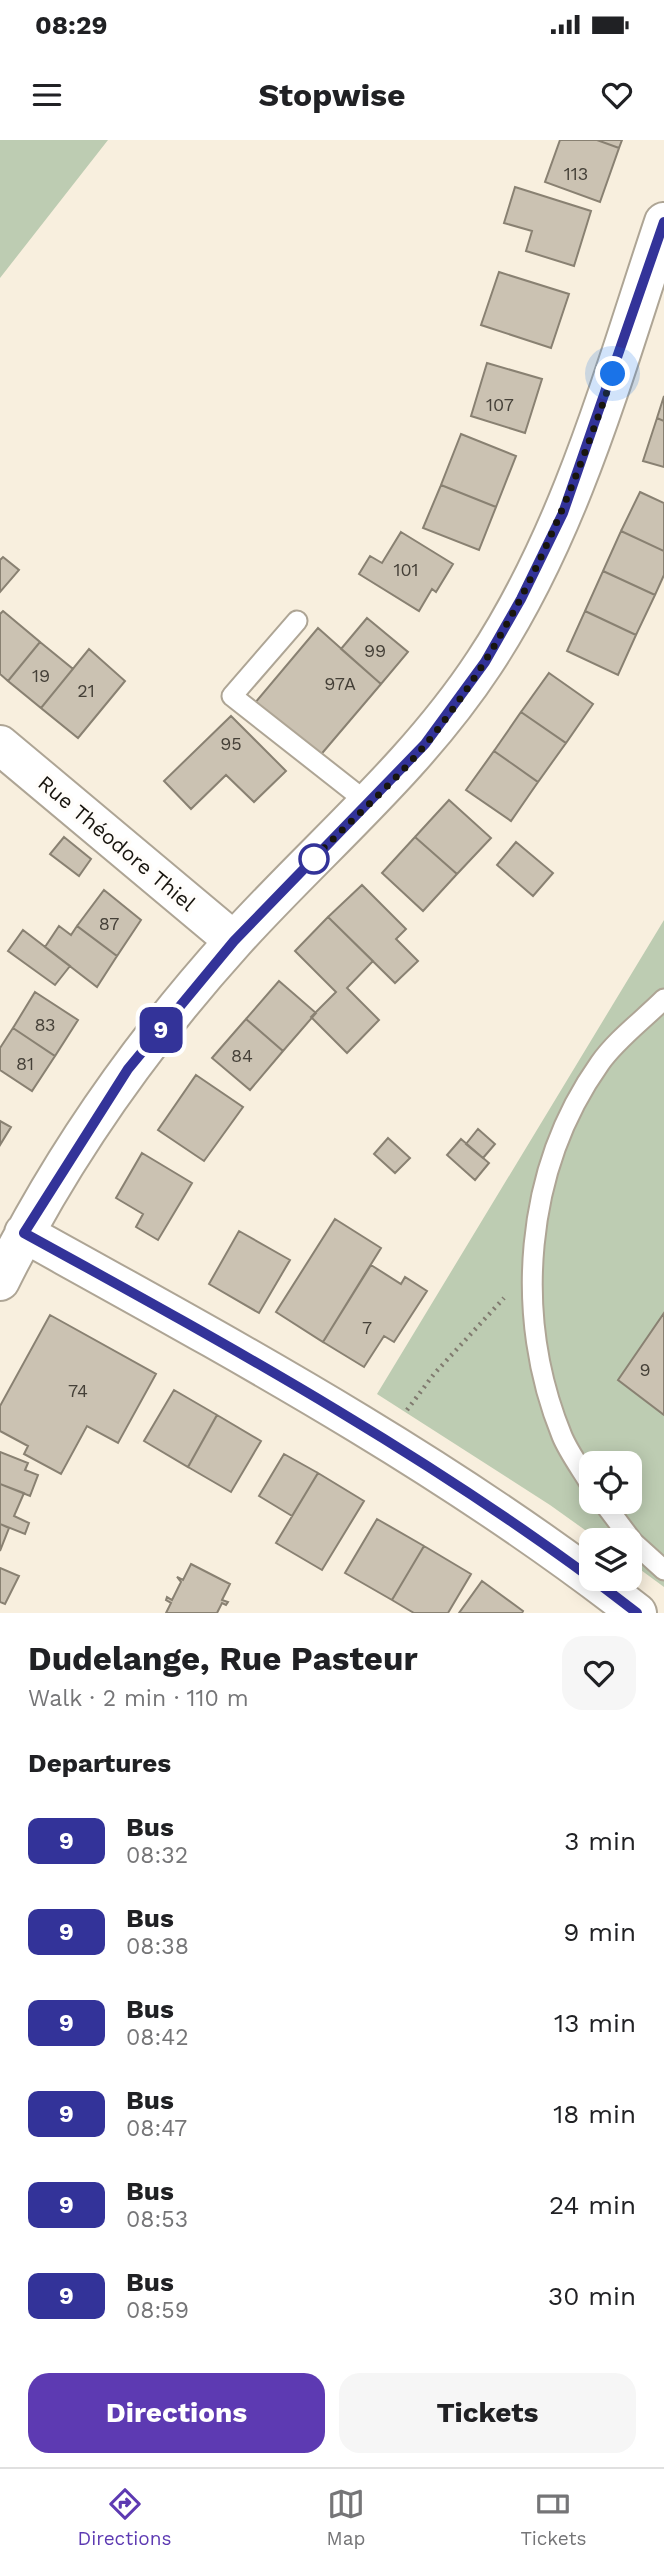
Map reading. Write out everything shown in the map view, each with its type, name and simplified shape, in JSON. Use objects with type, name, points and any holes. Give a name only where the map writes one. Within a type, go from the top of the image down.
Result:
[{"type":"street","points":[[0,1281],[24,1233],[128,1069],[234,941],[425,744],[485,662],[521,599],[563,513],[664,222]]},
{"type":"street","name":"Rue Théodore Thiel","points":[[0,745],[234,941]]},
{"type":"street","points":[[24,1233],[234,1350],[383,1441],[500,1514],[637,1613]]},
{"type":"lane","points":[[298,621],[232,696],[368,803]]},
{"type":"lane","points":[[579,1465],[563,1438],[549,1398],[535,1341],[532,1289],[537,1210],[561,1131],[600,1062],[664,999]]},
{"type":"lane","points":[[612,1514],[633,1542],[664,1570]]},
{"type":"path","points":[[383,1441],[434,1374],[502,1299],[532,1289]]},
{"type":"green space","points":[[0,140],[108,140],[0,278]]},
{"type":"green space","points":[[664,920],[664,1587],[642,1571],[642,1528],[582,1528],[377,1394]]},
{"type":"building","points":[[560,140],[597,140],[619,148],[600,202],[545,182]]},
{"type":"building","points":[[597,140],[622,140],[619,148]]},
{"type":"building","points":[[515,187],[591,211],[574,266],[526,251],[532,231],[504,223]]},
{"type":"building","points":[[499,272],[569,294],[551,348],[481,325]]},
{"type":"building","points":[[487,363],[542,379],[525,433],[471,416]]},
{"type":"building","points":[[664,396],[664,421],[657,418]]},
{"type":"building","points":[[657,418],[664,421],[664,467],[643,461]]},
{"type":"building","points":[[461,434],[516,456],[496,507],[441,485]]},
{"type":"building","points":[[441,485],[496,507],[479,550],[423,528]]},
{"type":"building","points":[[640,492],[664,503],[664,551],[621,531]]},
{"type":"building","points":[[621,531],[664,551],[664,575],[655,595],[603,571]]},
{"type":"building","points":[[401,532],[453,564],[436,592],[432,589],[419,611],[359,574],[370,556],[382,563]]},
{"type":"building","points":[[3,557],[19,570],[0,592],[0,560]]},
{"type":"building","points":[[603,571],[655,595],[636,635],[585,611]]},
{"type":"building","points":[[3,611],[40,642],[8,681],[0,674],[0,614]]},
{"type":"building","points":[[585,611],[636,635],[618,675],[567,651]]},
{"type":"building","points":[[367,618],[408,652],[381,684],[341,649]]},
{"type":"building","points":[[318,628],[381,684],[318,758],[254,704]]},
{"type":"building","points":[[40,642],[73,669],[41,708],[8,681]]},
{"type":"building","points":[[89,649],[125,681],[78,738],[41,708]]},
{"type":"building","points":[[549,673],[593,704],[566,743],[521,712]]},
{"type":"building","points":[[521,712],[566,743],[538,782],[494,751]]},
{"type":"building","points":[[231,716],[286,771],[254,802],[226,775],[191,809],[164,781]]},
{"type":"building","points":[[494,751],[538,782],[511,821],[466,790]]},
{"type":"building","points":[[449,800],[491,838],[457,874],[415,837]]},
{"type":"building","points":[[64,837],[91,859],[79,876],[50,854]]},
{"type":"building","points":[[415,837],[457,874],[423,911],[382,873]]},
{"type":"building","points":[[516,842],[553,873],[533,896],[497,865]]},
{"type":"building","points":[[362,885],[406,929],[396,939],[418,961],[395,983],[328,917]]},
{"type":"building","points":[[104,890],[141,920],[117,956],[77,926]]},
{"type":"building","points":[[328,917],[373,961],[347,988],[379,1020],[347,1053],[311,1017],[336,992],[295,951]]},
{"type":"building","points":[[59,926],[71,935],[77,926],[117,956],[97,987],[45,947]]},
{"type":"building","points":[[23,930],[70,966],[55,985],[8,951]]},
{"type":"building","points":[[279,981],[316,1013],[283,1051],[246,1019]]},
{"type":"building","points":[[35,992],[78,1020],[55,1056],[13,1028]]},
{"type":"building","points":[[246,1019],[283,1051],[250,1090],[212,1058]]},
{"type":"building","points":[[13,1028],[55,1056],[32,1091],[0,1070],[0,1048]]},
{"type":"building","points":[[196,1075],[243,1107],[204,1161],[158,1130]]},
{"type":"building","points":[[0,1121],[11,1127],[0,1145]]},
{"type":"building","points":[[478,1129],[495,1144],[483,1158],[466,1144]]},
{"type":"building","points":[[388,1138],[410,1158],[395,1173],[374,1154]]},
{"type":"building","points":[[461,1139],[489,1163],[475,1180],[447,1155]]},
{"type":"building","points":[[142,1153],[192,1183],[158,1240],[136,1227],[143,1214],[116,1198]]},
{"type":"building","points":[[335,1219],[381,1248],[323,1342],[276,1312]]},
{"type":"building","points":[[239,1231],[290,1260],[259,1313],[209,1284]]},
{"type":"building","points":[[371,1265],[401,1284],[405,1277],[427,1291],[394,1342],[384,1336],[364,1367],[323,1342]]},
{"type":"building","points":[[664,1313],[664,1415],[618,1380]]},
{"type":"building","points":[[50,1315],[156,1374],[118,1443],[87,1426],[61,1474],[24,1454],[28,1446],[0,1431],[0,1406]]},
{"type":"building","points":[[174,1390],[217,1415],[188,1467],[144,1441]]},
{"type":"building","points":[[217,1415],[261,1441],[231,1492],[188,1467]]},
{"type":"building","points":[[0,1452],[28,1463],[25,1470],[38,1475],[30,1496],[0,1484]]},
{"type":"building","points":[[284,1454],[318,1473],[292,1516],[259,1496]]},
{"type":"building","points":[[318,1473],[364,1501],[322,1570],[276,1543]]},
{"type":"building","points":[[0,1484],[24,1493],[14,1516],[29,1523],[25,1534],[0,1524]]},
{"type":"building","points":[[377,1519],[424,1546],[392,1600],[345,1573]]},
{"type":"building","points":[[0,1524],[9,1528],[0,1551]]},
{"type":"building","points":[[424,1546],[471,1574],[448,1613],[414,1613],[392,1600]]},
{"type":"building","points":[[191,1564],[230,1584],[222,1600],[228,1602],[226,1605],[222,1603],[217,1613],[166,1613],[171,1603],[166,1600],[167,1597],[172,1600],[181,1582],[177,1577],[183,1580]]},
{"type":"building","points":[[0,1568],[19,1576],[5,1604],[0,1602]]},
{"type":"building","points":[[482,1581],[523,1611],[522,1613],[459,1613]]},
{"type":"bus line","name":"9","points":[[637,1613],[500,1514],[383,1441],[234,1350],[24,1233],[128,1069],[234,941],[425,744],[485,662],[521,599],[563,513],[664,222]]},
{"type":"route","points":[[314,859],[310,862],[425,744],[485,662],[521,599],[563,513],[613,374]]}]
